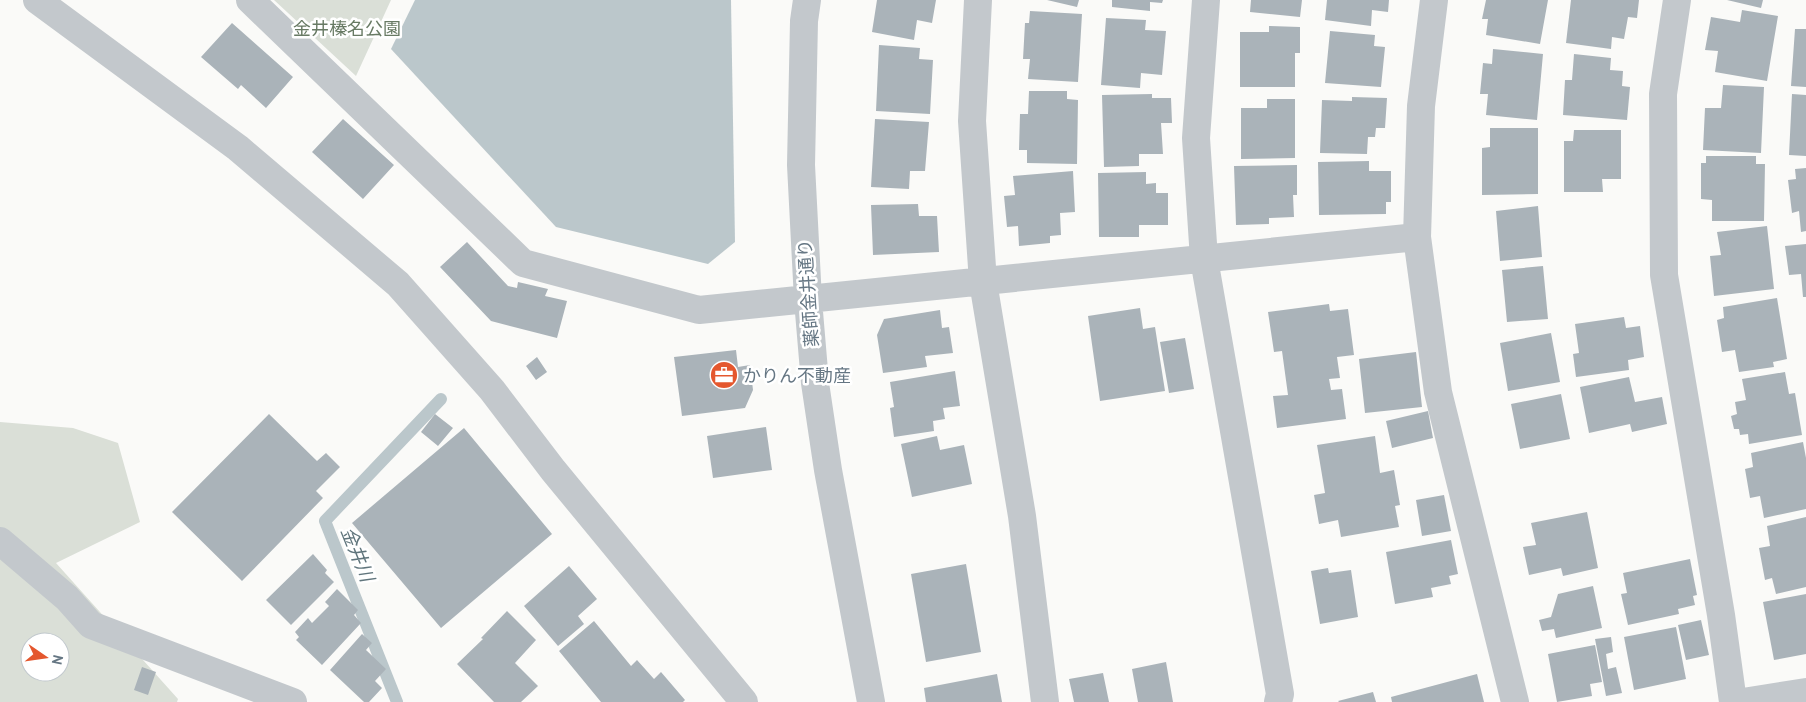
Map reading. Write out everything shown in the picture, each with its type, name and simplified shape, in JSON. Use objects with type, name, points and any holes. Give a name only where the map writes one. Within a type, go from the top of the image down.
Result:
[{"type":"street","points":[[37,0],[238,148],[398,284],[492,390],[553,470],[744,702]]},
{"type":"street","points":[[250,0],[524,263],[698,310],[1417,237]]},
{"type":"street","name":"薬師金井通り","points":[[807,0],[804,21],[801,164],[808,300],[815,383],[828,470],[871,702]]},
{"type":"street","points":[[978,0],[972,120],[983,282],[1022,516],[1045,702]]},
{"type":"street","points":[[1206,0],[1196,138],[1204,259],[1280,694],[1278,702]]},
{"type":"street","points":[[1434,0],[1421,106],[1417,237],[1438,392],[1515,702]]},
{"type":"street","points":[[1678,0],[1663,94],[1664,275],[1722,614],[1733,702]]},
{"type":"street","points":[[0,541],[67,598],[91,625],[293,702]]},
{"type":"street","points":[[1743,702],[1806,692]]},
{"type":"green space","name":"金井榛名公園","points":[[274,0],[391,0],[356,76]]},
{"type":"green space","points":[[0,422],[73,428],[118,443],[140,522],[56,563],[178,699],[177,702],[0,702]]},
{"type":"shaded area","points":[[415,0],[731,0],[735,242],[708,264],[556,227],[391,49]]},
{"type":"building","points":[[877,0],[936,0],[932,23],[917,20],[914,40],[872,32]]},
{"type":"building","points":[[1047,0],[1079,0],[1077,7]]},
{"type":"building","points":[[1112,0],[1163,0],[1162,3],[1150,2],[1150,11],[1112,7]]},
{"type":"building","points":[[1251,0],[1302,0],[1300,17],[1250,12]]},
{"type":"building","points":[[1327,0],[1389,0],[1388,12],[1372,10],[1371,26],[1325,20]]},
{"type":"building","points":[[1486,0],[1548,0],[1540,44],[1486,35],[1488,19],[1482,19]]},
{"type":"building","points":[[1571,0],[1639,0],[1637,18],[1628,17],[1624,39],[1612,37],[1611,49],[1566,43]]},
{"type":"building","points":[[1727,0],[1763,0],[1761,8]]},
{"type":"building","points":[[1742,10],[1778,16],[1767,81],[1715,72],[1718,51],[1705,50],[1711,17],[1740,22]]},
{"type":"building","points":[[1030,11],[1082,14],[1078,82],[1028,79],[1030,59],[1023,59],[1025,23],[1029,23]]},
{"type":"building","points":[[1106,18],[1146,20],[1145,30],[1166,31],[1162,75],[1141,73],[1140,88],[1101,85]]},
{"type":"building","points":[[232,23],[293,77],[266,108],[241,85],[238,89],[201,57]]},
{"type":"building","points":[[1269,26],[1300,27],[1300,53],[1295,53],[1295,87],[1240,87],[1240,32],[1269,32]]},
{"type":"building","points":[[1795,29],[1806,29],[1806,87],[1791,86]]},
{"type":"building","points":[[1330,31],[1375,35],[1374,46],[1385,47],[1381,87],[1325,83]]},
{"type":"building","points":[[879,45],[920,48],[919,59],[933,60],[930,114],[876,111]]},
{"type":"building","points":[[1493,49],[1543,54],[1537,120],[1486,115],[1488,94],[1480,94],[1483,63],[1492,64]]},
{"type":"building","points":[[1574,54],[1611,58],[1610,70],[1623,71],[1622,86],[1630,87],[1627,120],[1563,115],[1565,80],[1572,80]]},
{"type":"building","points":[[1723,85],[1764,87],[1761,153],[1703,150],[1705,108],[1721,108]]},
{"type":"building","points":[[1029,91],[1067,91],[1067,99],[1078,100],[1077,164],[1027,163],[1027,150],[1019,150],[1020,114],[1028,114]]},
{"type":"building","points":[[1152,94],[1152,98],[1171,98],[1172,123],[1161,123],[1163,154],[1139,154],[1139,166],[1104,167],[1102,95]]},
{"type":"building","points":[[1792,94],[1806,95],[1806,156],[1789,155]]},
{"type":"building","points":[[1352,97],[1387,98],[1385,128],[1376,128],[1375,137],[1368,137],[1367,154],[1320,153],[1322,100],[1352,101]]},
{"type":"building","points":[[1267,99],[1295,99],[1295,158],[1241,159],[1241,108],[1267,108]]},
{"type":"building","points":[[343,119],[394,165],[363,199],[312,152]]},
{"type":"building","points":[[875,119],[929,122],[925,171],[910,171],[909,189],[871,187]]},
{"type":"building","points":[[1490,128],[1538,128],[1538,194],[1482,195],[1482,148],[1490,147]]},
{"type":"building","points":[[1574,130],[1621,130],[1621,179],[1602,179],[1603,192],[1564,192],[1564,141],[1573,141]]},
{"type":"building","points":[[1706,156],[1756,156],[1756,164],[1765,164],[1764,221],[1712,221],[1712,200],[1701,199],[1701,163],[1706,163]]},
{"type":"building","points":[[1369,161],[1369,171],[1391,171],[1391,202],[1386,202],[1386,214],[1319,215],[1318,162]]},
{"type":"building","points":[[1297,165],[1297,195],[1293,195],[1294,217],[1269,218],[1269,224],[1236,225],[1234,166]]},
{"type":"building","points":[[1806,168],[1806,231],[1801,232],[1799,211],[1792,213],[1788,180],[1796,179],[1795,169]]},
{"type":"building","points":[[1073,171],[1075,212],[1060,213],[1061,235],[1050,236],[1050,243],[1019,246],[1018,226],[1007,227],[1004,196],[1015,195],[1013,176]]},
{"type":"building","points":[[1146,172],[1146,184],[1156,183],[1156,193],[1168,193],[1168,225],[1139,225],[1139,237],[1099,237],[1098,173]]},
{"type":"building","points":[[918,204],[919,216],[937,216],[939,252],[873,255],[871,205]]},
{"type":"building","points":[[1538,206],[1542,257],[1500,261],[1496,211]]},
{"type":"building","points":[[1767,226],[1774,289],[1714,296],[1710,256],[1721,255],[1717,232]]},
{"type":"building","points":[[467,242],[508,286],[517,288],[518,282],[548,289],[545,296],[567,301],[557,338],[491,321],[440,267]]},
{"type":"building","points":[[1806,244],[1806,297],[1803,297],[1801,274],[1789,275],[1785,246]]},
{"type":"building","points":[[1543,266],[1548,319],[1507,322],[1502,270]]},
{"type":"building","points":[[1777,298],[1787,359],[1773,362],[1774,367],[1739,372],[1735,350],[1722,352],[1717,320],[1724,318],[1723,307]]},
{"type":"building","points":[[1329,304],[1330,311],[1348,309],[1354,355],[1337,357],[1340,378],[1329,379],[1331,390],[1342,389],[1346,419],[1277,428],[1273,396],[1288,395],[1282,351],[1274,352],[1268,312]]},
{"type":"building","points":[[1140,308],[1143,329],[1155,327],[1165,391],[1100,401],[1088,316]]},
{"type":"building","points":[[940,310],[942,328],[949,327],[953,353],[925,356],[927,367],[883,373],[877,335],[884,319]]},
{"type":"building","points":[[1624,317],[1626,328],[1640,326],[1644,357],[1628,360],[1629,370],[1576,377],[1573,354],[1579,353],[1575,324]]},
{"type":"building","points":[[1551,333],[1560,382],[1508,391],[1500,343]]},
{"type":"building","points":[[1185,338],[1194,389],[1169,393],[1160,342]]},
{"type":"building","points":[[736,350],[738,367],[750,365],[753,390],[745,408],[682,416],[674,357]]},
{"type":"building","points":[[1416,352],[1422,407],[1365,413],[1359,359]]},
{"type":"building","points":[[537,357],[547,372],[536,380],[526,366]]},
{"type":"building","points":[[955,371],[960,406],[943,408],[945,419],[933,421],[934,431],[894,437],[890,408],[894,407],[890,382]]},
{"type":"building","points":[[1785,372],[1789,394],[1795,393],[1802,435],[1749,444],[1748,434],[1740,435],[1739,429],[1734,429],[1731,416],[1737,414],[1735,402],[1746,400],[1742,379]]},
{"type":"building","points":[[1629,377],[1635,402],[1662,397],[1667,424],[1632,432],[1630,424],[1589,433],[1580,387]]},
{"type":"building","points":[[1561,394],[1570,439],[1520,449],[1511,404]]},
{"type":"building","points":[[1428,411],[1433,438],[1392,448],[1386,421]]},
{"type":"building","points":[[269,414],[317,461],[326,453],[340,467],[316,491],[323,498],[242,581],[172,512]]},
{"type":"building","points":[[435,414],[453,428],[438,446],[421,432]]},
{"type":"building","points":[[766,427],[772,470],[713,478],[707,436]]},
{"type":"building","points":[[464,428],[552,534],[441,628],[352,523]]},
{"type":"building","points":[[937,436],[940,450],[964,445],[972,484],[912,497],[901,444]]},
{"type":"building","points":[[1375,436],[1380,473],[1394,470],[1400,505],[1395,506],[1399,527],[1341,537],[1338,520],[1319,524],[1314,495],[1325,493],[1317,445]]},
{"type":"building","points":[[1803,442],[1806,458],[1806,509],[1764,518],[1760,496],[1750,498],[1745,469],[1753,467],[1751,453]]},
{"type":"building","points":[[1444,495],[1451,531],[1422,536],[1416,500]]},
{"type":"building","points":[[1587,512],[1598,568],[1563,576],[1561,568],[1529,575],[1523,547],[1536,545],[1531,523]]},
{"type":"building","points":[[1806,517],[1806,587],[1776,594],[1772,578],[1765,580],[1759,548],[1770,546],[1767,526]]},
{"type":"building","points":[[1451,540],[1458,574],[1449,576],[1451,584],[1431,588],[1433,597],[1395,604],[1386,552]]},
{"type":"building","points":[[313,554],[327,570],[325,573],[334,582],[291,625],[266,600]]},
{"type":"building","points":[[1690,559],[1697,595],[1693,596],[1695,605],[1678,609],[1679,614],[1628,625],[1621,594],[1627,593],[1623,573]]},
{"type":"building","points":[[966,564],[981,652],[926,662],[911,574]]},
{"type":"building","points":[[569,566],[597,599],[578,616],[584,624],[558,646],[524,606]]},
{"type":"building","points":[[1328,568],[1329,573],[1351,570],[1358,617],[1320,624],[1311,571]]},
{"type":"building","points":[[1593,586],[1602,628],[1556,638],[1554,629],[1542,631],[1539,620],[1551,617],[1558,594]]},
{"type":"building","points":[[337,589],[358,610],[354,615],[361,623],[322,665],[296,640],[299,637],[295,632],[308,618],[312,623],[329,606],[325,602]]},
{"type":"building","points":[[1806,594],[1806,654],[1774,660],[1763,602]]},
{"type":"building","points":[[507,611],[536,640],[515,663],[538,686],[521,702],[494,702],[457,664],[483,639],[481,638]]},
{"type":"building","points":[[1701,620],[1709,655],[1686,660],[1678,625]]},
{"type":"building","points":[[594,621],[631,666],[637,660],[654,679],[661,672],[685,700],[683,702],[601,702],[559,651]]},
{"type":"building","points":[[1676,627],[1686,679],[1634,690],[1624,637]]},
{"type":"building","points":[[362,634],[372,643],[366,650],[386,669],[375,681],[382,688],[369,702],[364,702],[330,670]]},
{"type":"building","points":[[1611,637],[1613,652],[1606,654],[1608,669],[1616,667],[1622,693],[1606,696],[1595,639]]},
{"type":"building","points":[[1595,645],[1602,682],[1590,684],[1592,696],[1557,702],[1548,654]]},
{"type":"building","points":[[1166,662],[1173,702],[1138,702],[1132,669]]},
{"type":"building","points":[[142,667],[156,672],[148,695],[134,690]]},
{"type":"building","points":[[1103,673],[1109,702],[1074,702],[1069,679]]},
{"type":"building","points":[[997,674],[1002,702],[926,702],[924,688]]},
{"type":"building","points":[[1477,674],[1484,702],[1392,702],[1391,697]]},
{"type":"building","points":[[1373,692],[1376,702],[1338,701]]},
{"type":"waterway","name":"金井川","points":[[397,702],[325,521],[441,399]]},
{"type":"place","name":"かりん不動産","points":[[724,375]]}]
